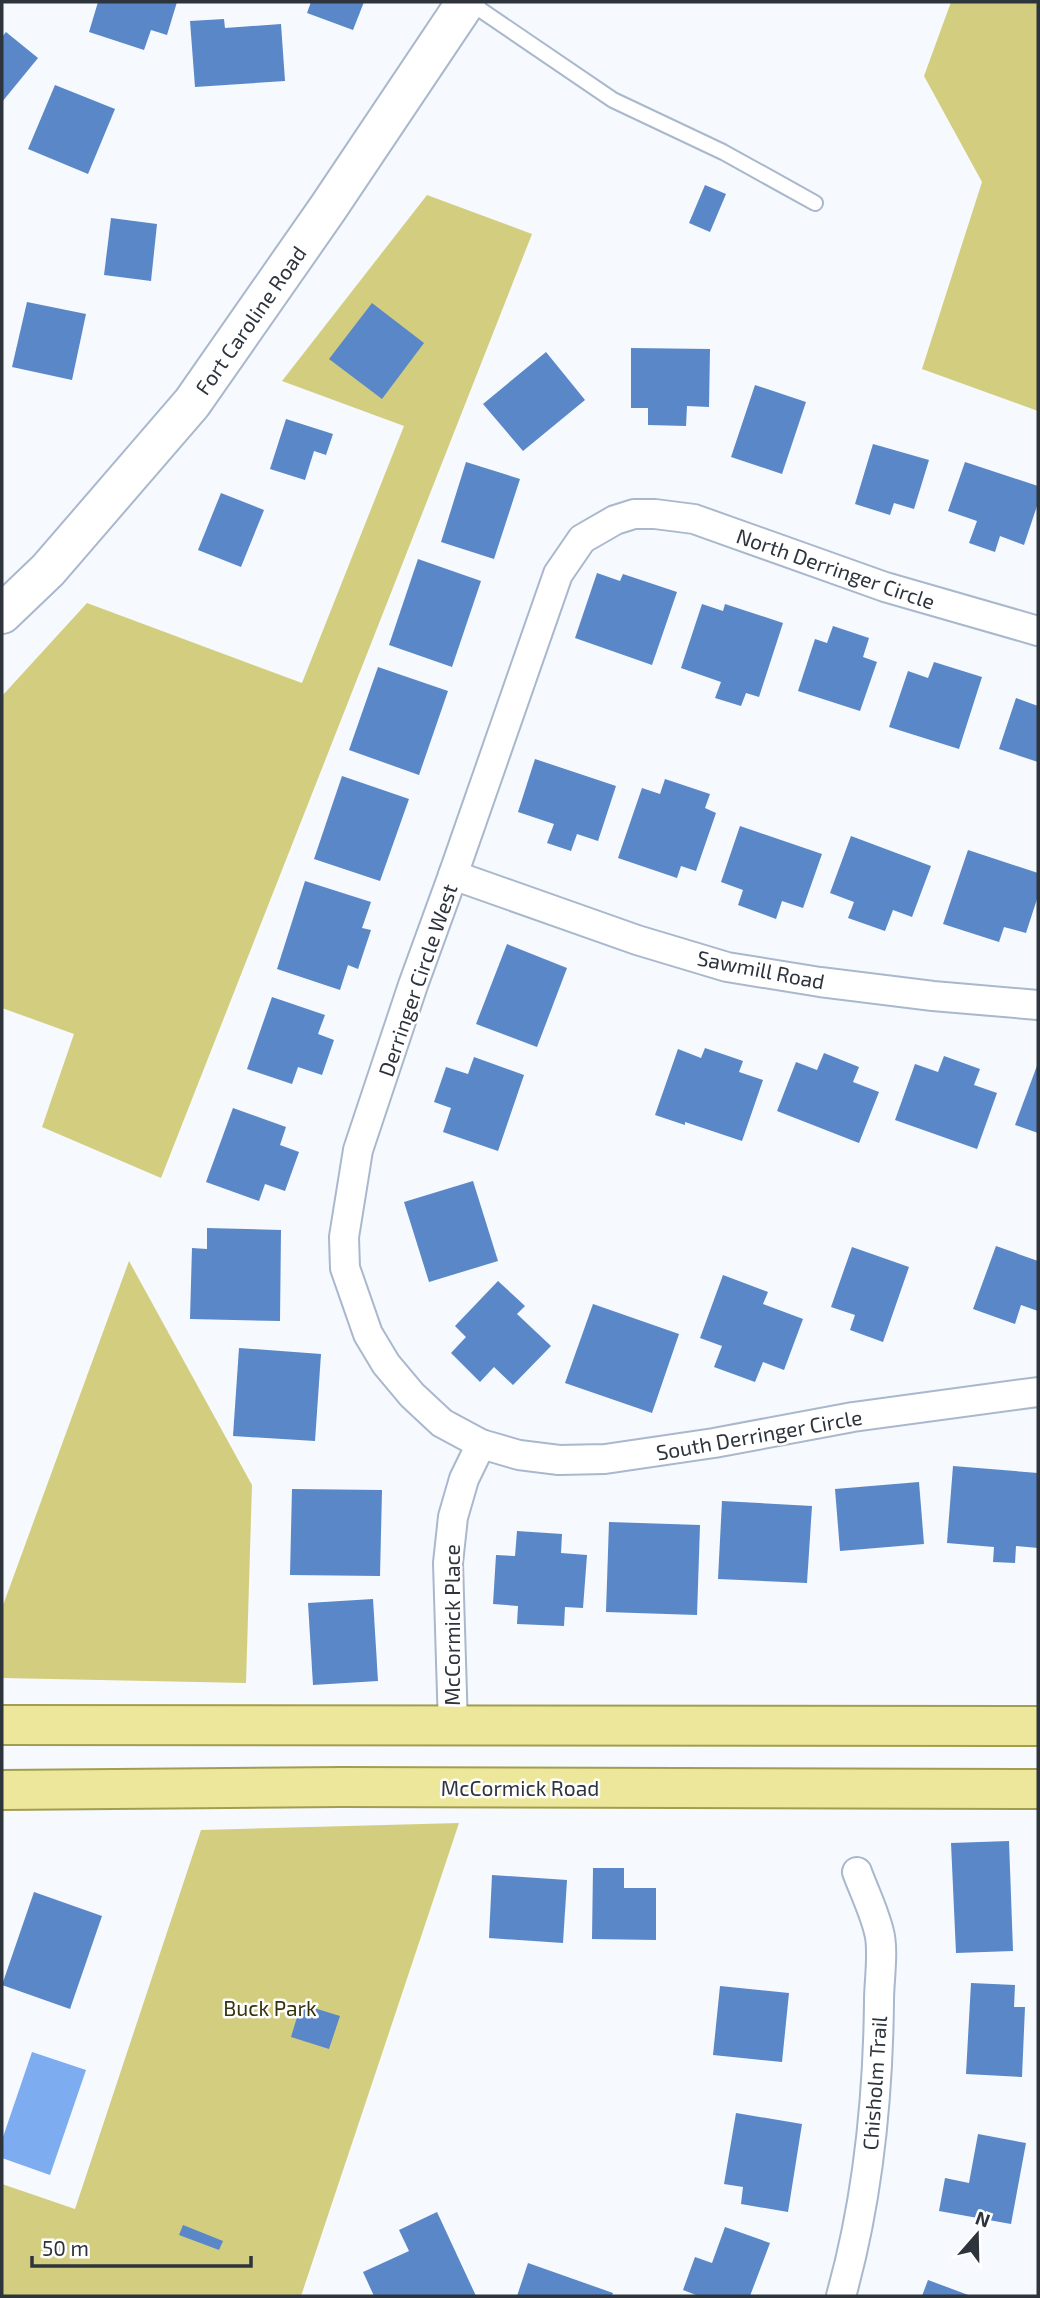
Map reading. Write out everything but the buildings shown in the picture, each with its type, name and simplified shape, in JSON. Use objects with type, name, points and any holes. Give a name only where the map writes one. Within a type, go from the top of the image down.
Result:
[{"type":"main road","points":[[2,1726],[1038,1726]]},
{"type":"main road","name":"McCormick Road","points":[[2,1790],[341,1787],[1038,1789]]},
{"type":"street","name":"Fort Caroline Road","points":[[2,614],[48,570],[192,403],[467,2]]},
{"type":"street","name":"North Derringer Circle","points":[[634,514],[694,519],[885,587],[1038,631]]},
{"type":"street","name":"Derringer Circle West","points":[[481,1444],[442,1423],[412,1395],[386,1364],[368,1334],[352,1292],[345,1258],[344,1237],[358,1150],[412,985],[558,575],[582,538],[615,520],[634,514]]},
{"type":"street","name":"Sawmill Road","points":[[453,875],[637,940],[727,967],[933,996],[1038,1005]]},
{"type":"street","name":"South Derringer Circle","points":[[481,1444],[519,1455],[559,1460],[605,1460],[853,1417],[1038,1392]]},
{"type":"street","name":"McCormick Place","points":[[453,1727],[448,1563],[453,1517],[464,1479],[481,1444]]},
{"type":"street","name":"Chisholm Trail","points":[[841,2296],[865,2191],[873,2125],[879,2029],[880,1934],[857,1871]]},
{"type":"lane","points":[[467,2],[613,100],[723,152],[815,203]]},
{"type":"green space","points":[[951,2],[1038,2],[1038,411],[922,369],[982,182],[924,76]]},
{"type":"green space","points":[[427,195],[532,234],[161,1178],[42,1127],[74,1034],[2,1008],[2,696],[87,603],[302,683],[404,426],[282,381]]},
{"type":"green space","points":[[129,1261],[252,1485],[246,1683],[2,1678],[2,1608]]},
{"type":"green space","name":"Buck Park","points":[[459,1823],[301,2296],[2,2296],[2,2184],[75,2209],[201,1830]]},
{"type":"water","points":[[32,2052],[86,2070],[50,2175],[2,2158],[2,2140]]}]
